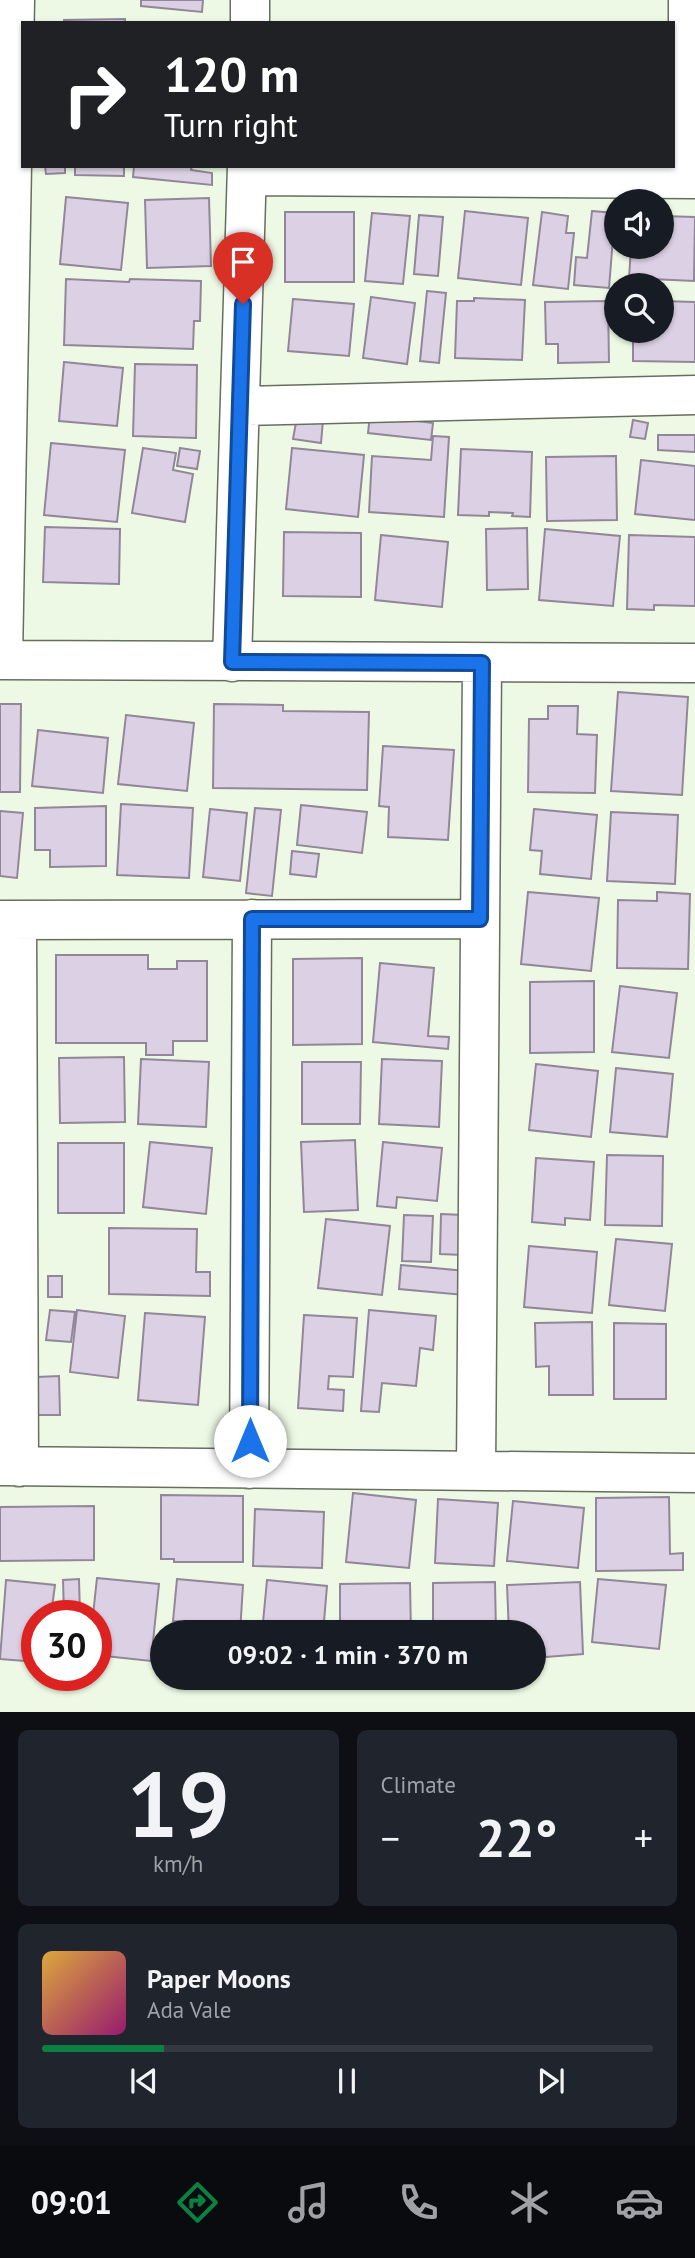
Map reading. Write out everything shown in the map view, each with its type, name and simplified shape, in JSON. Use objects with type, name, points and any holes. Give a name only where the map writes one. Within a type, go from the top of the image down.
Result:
[{"type":"street","points":[[15,0],[6,163],[2,660],[695,663]]},
{"type":"street","points":[[250,0],[250,21]]},
{"type":"street","points":[[232,662],[247,171],[691,179],[688,0]]},
{"type":"street","points":[[240,406],[695,395]]},
{"type":"street","points":[[476,1471],[482,663]]},
{"type":"street","points":[[250,1469],[252,919]]},
{"type":"street","points":[[480,919],[8,920],[10,1467],[695,1473]]},
{"type":"building","points":[[141,0],[203,0],[202,12],[141,6]]},
{"type":"building","points":[[125,19],[125,21],[64,21]]},
{"type":"building","points":[[45,168],[65,168],[65,173],[46,174]]},
{"type":"building","points":[[75,168],[124,168],[124,176],[75,175]]},
{"type":"building","points":[[134,168],[192,168],[212,173],[212,185],[133,177]]},
{"type":"building","points":[[66,197],[128,203],[121,270],[60,264]]},
{"type":"building","points":[[209,198],[211,266],[147,268],[145,200]]},
{"type":"building","points":[[465,211],[528,218],[521,285],[458,278]]},
{"type":"building","points":[[592,211],[604,212],[604,259],[611,259],[610,273],[604,273],[604,288],[574,285],[576,257],[587,258]]},
{"type":"building","points":[[285,212],[354,212],[354,282],[285,282]]},
{"type":"building","points":[[542,212],[568,216],[566,233],[574,233],[568,289],[533,285]]},
{"type":"building","points":[[372,213],[410,216],[403,284],[365,281]]},
{"type":"building","points":[[419,215],[443,217],[438,276],[414,274]]},
{"type":"building","points":[[674,216],[695,217],[694,281],[674,280],[674,273],[629,273],[630,259],[674,259]]},
{"type":"building","points":[[66,279],[201,281],[200,321],[194,321],[193,349],[64,345]]},
{"type":"building","points":[[427,291],[446,293],[439,363],[420,361]]},
{"type":"building","points":[[371,297],[415,303],[407,364],[363,358]]},
{"type":"building","points":[[474,298],[525,300],[522,360],[455,358],[457,301],[474,301]]},
{"type":"building","points":[[293,299],[354,304],[349,356],[288,351]]},
{"type":"building","points":[[604,301],[604,343],[609,343],[609,362],[558,363],[558,344],[546,344],[545,302]]},
{"type":"building","points":[[674,301],[695,302],[695,362],[633,361],[633,343],[674,343]]},
{"type":"building","points":[[64,362],[123,368],[117,426],[59,421]]},
{"type":"building","points":[[135,364],[197,365],[196,438],[133,436]]},
{"type":"building","points":[[370,415],[433,423],[431,440],[368,433]]},
{"type":"building","points":[[297,417],[323,420],[321,443],[293,439]]},
{"type":"building","points":[[633,420],[648,423],[645,439],[630,437]]},
{"type":"building","points":[[658,435],[695,435],[695,452],[658,450]]},
{"type":"building","points":[[433,436],[449,437],[444,517],[369,512],[372,456],[431,460]]},
{"type":"building","points":[[51,443],[125,450],[117,522],[44,515]]},
{"type":"building","points":[[143,448],[176,453],[173,470],[193,474],[185,522],[132,513]]},
{"type":"building","points":[[180,448],[200,451],[197,469],[177,466]]},
{"type":"building","points":[[292,448],[364,455],[358,517],[286,509]]},
{"type":"building","points":[[461,449],[532,452],[530,517],[489,512],[489,516],[458,515]]},
{"type":"building","points":[[616,456],[617,520],[547,521],[546,457]]},
{"type":"building","points":[[641,460],[695,466],[695,520],[635,514]]},
{"type":"building","points":[[45,527],[120,529],[119,584],[43,582]]},
{"type":"building","points":[[527,528],[528,589],[487,590],[486,529]]},
{"type":"building","points":[[545,529],[620,536],[613,606],[539,600]]},
{"type":"building","points":[[284,532],[361,533],[361,597],[283,596]]},
{"type":"building","points":[[381,535],[448,542],[442,607],[375,600]]},
{"type":"building","points":[[629,535],[695,537],[695,606],[654,605],[654,610],[627,609]]},
{"type":"building","points":[[618,692],[688,697],[682,795],[611,791]]},
{"type":"building","points":[[0,704],[21,704],[20,792],[0,792]]},
{"type":"building","points":[[214,704],[283,705],[283,711],[369,712],[367,790],[213,788]]},
{"type":"building","points":[[548,706],[578,706],[577,734],[597,735],[595,793],[528,792],[529,719],[548,719]]},
{"type":"building","points":[[126,715],[194,723],[187,791],[118,784]]},
{"type":"building","points":[[38,730],[108,738],[103,793],[32,786]]},
{"type":"building","points":[[383,746],[454,750],[448,840],[388,837],[389,807],[379,806]]},
{"type":"building","points":[[121,804],[193,808],[189,878],[117,875]]},
{"type":"building","points":[[301,805],[367,812],[362,853],[297,845]]},
{"type":"building","points":[[106,806],[106,866],[50,867],[50,850],[35,850],[35,808]]},
{"type":"building","points":[[255,808],[281,810],[272,896],[246,893]]},
{"type":"building","points":[[210,809],[247,813],[240,881],[203,877]]},
{"type":"building","points":[[534,809],[597,815],[591,879],[540,874],[542,851],[530,850]]},
{"type":"building","points":[[0,811],[23,813],[17,878],[0,876]]},
{"type":"building","points":[[611,812],[678,815],[675,884],[607,881]]},
{"type":"building","points":[[292,851],[319,854],[316,877],[290,874]]},
{"type":"building","points":[[528,892],[599,898],[591,971],[521,964]]},
{"type":"building","points":[[657,892],[690,894],[688,969],[617,968],[618,900],[657,901]]},
{"type":"building","points":[[56,955],[148,955],[148,969],[177,969],[177,961],[207,961],[207,1041],[173,1041],[173,1055],[146,1055],[146,1043],[56,1043]]},
{"type":"building","points":[[362,958],[362,1044],[293,1045],[293,959]]},
{"type":"building","points":[[380,963],[434,968],[428,1036],[449,1037],[448,1049],[373,1042]]},
{"type":"building","points":[[594,981],[594,1052],[530,1053],[530,982]]},
{"type":"building","points":[[620,986],[677,993],[669,1058],[612,1052]]},
{"type":"building","points":[[124,1057],[125,1122],[60,1123],[59,1058]]},
{"type":"building","points":[[141,1059],[209,1062],[206,1127],[138,1124]]},
{"type":"building","points":[[382,1059],[442,1061],[439,1127],[379,1124]]},
{"type":"building","points":[[302,1062],[361,1062],[360,1124],[302,1124]]},
{"type":"building","points":[[536,1064],[598,1071],[591,1137],[529,1130]]},
{"type":"building","points":[[616,1068],[673,1074],[667,1137],[610,1132]]},
{"type":"building","points":[[355,1140],[358,1210],[304,1212],[301,1142]]},
{"type":"building","points":[[150,1142],[212,1148],[206,1214],[143,1207]]},
{"type":"building","points":[[383,1142],[442,1148],[437,1201],[397,1197],[396,1208],[377,1206]]},
{"type":"building","points":[[58,1143],[124,1143],[124,1213],[58,1213]]},
{"type":"building","points":[[607,1155],[663,1156],[662,1226],[605,1225]]},
{"type":"building","points":[[536,1158],[594,1162],[590,1220],[565,1218],[565,1225],[532,1222]]},
{"type":"building","points":[[441,1214],[464,1215],[462,1255],[440,1254]]},
{"type":"building","points":[[404,1215],[433,1216],[431,1262],[402,1261]]},
{"type":"building","points":[[326,1219],[390,1226],[382,1295],[318,1288]]},
{"type":"building","points":[[109,1228],[197,1229],[196,1272],[210,1272],[210,1296],[109,1294]]},
{"type":"building","points":[[616,1239],[672,1244],[665,1311],[609,1305]]},
{"type":"building","points":[[529,1246],[597,1252],[592,1313],[524,1307]]},
{"type":"building","points":[[401,1265],[466,1271],[464,1295],[399,1289]]},
{"type":"building","points":[[48,1276],[62,1276],[62,1297],[48,1297]]},
{"type":"building","points":[[50,1310],[75,1312],[71,1342],[46,1340]]},
{"type":"building","points":[[77,1310],[125,1316],[118,1378],[70,1372]]},
{"type":"building","points":[[369,1310],[436,1316],[433,1350],[420,1348],[416,1386],[382,1383],[379,1412],[361,1411]]},
{"type":"building","points":[[145,1313],[205,1317],[198,1405],[138,1400]]},
{"type":"building","points":[[304,1315],[357,1318],[353,1377],[329,1376],[328,1389],[344,1390],[343,1411],[298,1408]]},
{"type":"building","points":[[592,1322],[593,1395],[549,1395],[549,1366],[536,1367],[535,1323]]},
{"type":"building","points":[[614,1323],[666,1324],[666,1399],[614,1399]]},
{"type":"building","points":[[59,1376],[60,1415],[38,1415],[37,1377]]},
{"type":"building","points":[[353,1493],[416,1500],[409,1568],[346,1562]]},
{"type":"building","points":[[161,1495],[243,1496],[243,1562],[174,1562],[174,1559],[161,1559]]},
{"type":"building","points":[[669,1497],[670,1554],[683,1553],[683,1570],[596,1571],[596,1498]]},
{"type":"building","points":[[438,1499],[498,1503],[494,1566],[435,1563]]},
{"type":"building","points":[[513,1501],[584,1508],[578,1568],[507,1561]]},
{"type":"building","points":[[94,1506],[94,1560],[0,1561],[0,1507]]},
{"type":"building","points":[[255,1509],[324,1512],[322,1568],[253,1566]]},
{"type":"building","points":[[97,1578],[159,1584],[155,1620],[150,1620],[150,1661],[112,1657],[112,1600],[95,1600]]},
{"type":"building","points":[[79,1579],[80,1600],[64,1600],[63,1580]]},
{"type":"building","points":[[177,1579],[243,1585],[241,1620],[173,1620]]},
{"type":"building","points":[[598,1579],[666,1585],[659,1649],[592,1642]]},
{"type":"building","points":[[6,1580],[55,1585],[53,1600],[21,1600],[21,1661],[0,1659]]},
{"type":"building","points":[[267,1580],[327,1586],[324,1620],[263,1620]]},
{"type":"building","points":[[495,1582],[496,1620],[433,1620],[433,1583]]},
{"type":"building","points":[[580,1582],[583,1654],[546,1657],[546,1620],[508,1620],[507,1585]]},
{"type":"building","points":[[410,1583],[411,1620],[340,1620],[340,1584]]},
{"type":"route","points":[[243,304],[232,662],[482,663],[480,919],[252,919],[250,1441]]}]
